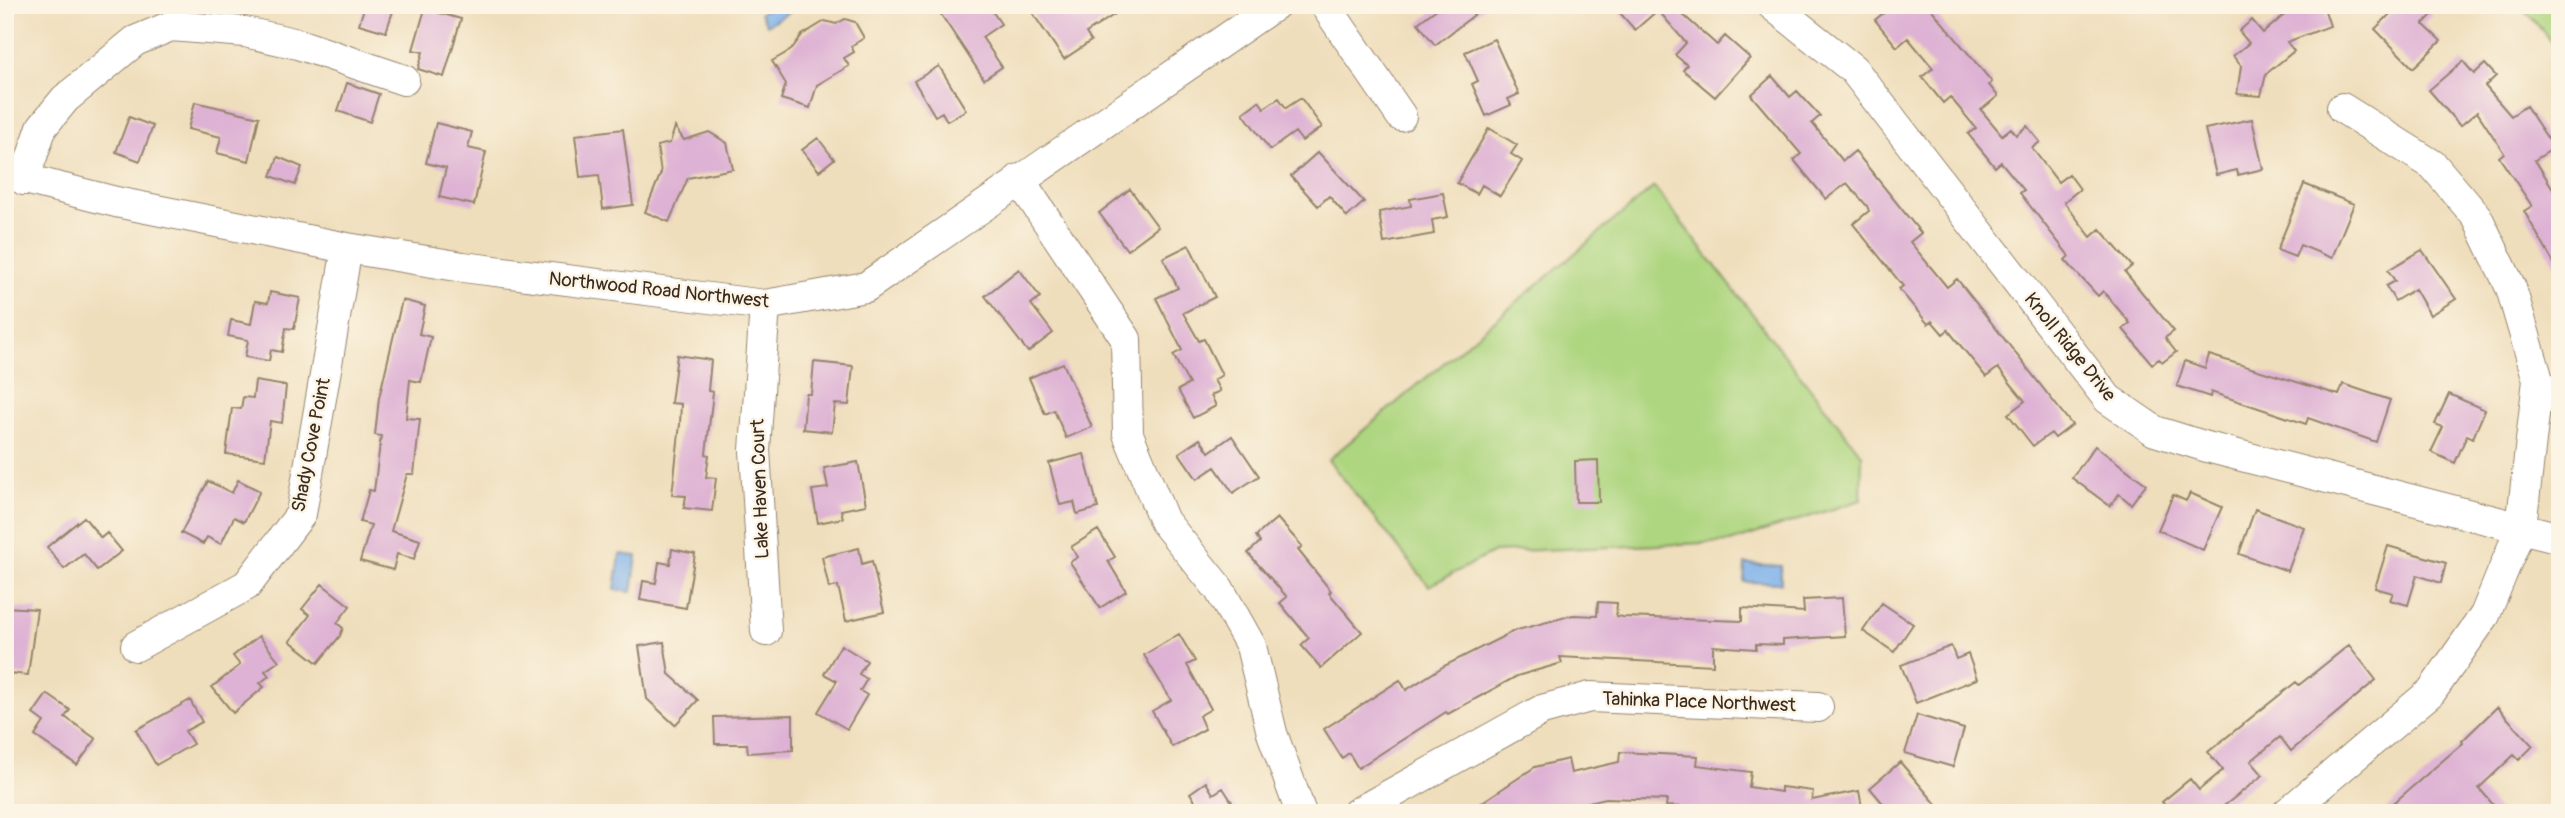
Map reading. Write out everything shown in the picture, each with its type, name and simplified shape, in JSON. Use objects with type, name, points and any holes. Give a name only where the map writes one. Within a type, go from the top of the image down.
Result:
[{"type":"street","name":"Northwood Road Northwest","points":[[14,177],[347,248],[463,267],[765,305],[866,287],[1275,5]]},
{"type":"street","points":[[1325,5],[1401,116]]},
{"type":"street","name":"Knoll Ridge Drive","points":[[1772,5],[1853,69],[2108,399],[2118,406],[2155,431],[2207,447],[2560,538]]},
{"type":"street","points":[[14,177],[42,127],[65,99],[135,41],[171,26],[234,30],[298,44],[404,80]]},
{"type":"street","points":[[2287,813],[2431,692],[2485,615],[2521,527],[2538,380],[2511,288],[2477,217],[2433,165],[2343,108]]},
{"type":"street","points":[[1019,180],[1126,339],[1128,434],[1164,521],[1219,589],[1251,646],[1272,733],[1301,813]]},
{"type":"street","name":"Shady Cove Point","points":[[136,646],[247,585],[301,514],[347,248]]},
{"type":"street","name":"Lake Haven Court","points":[[765,305],[755,450],[766,631]]},
{"type":"street","name":"Tahinka Place Northwest","points":[[1357,813],[1542,710],[1590,697],[1818,707]]},
{"type":"green space","points":[[2521,5],[2560,5],[2560,52],[2555,46]]},
{"type":"green space","points":[[1654,187],[1862,455],[1861,500],[1730,542],[1494,552],[1429,586],[1328,460]]},
{"type":"water","points":[[774,5],[788,5],[791,11],[767,25],[760,13]]},
{"type":"water","points":[[620,554],[637,556],[632,592],[615,590]]},
{"type":"water","points":[[1745,564],[1781,566],[1781,583],[1744,582]]},
{"type":"building","points":[[365,5],[387,5],[385,9],[393,11],[386,32],[359,24]]},
{"type":"building","points":[[952,5],[988,5],[1001,24],[982,37],[1002,67],[984,79],[940,13]]},
{"type":"building","points":[[1027,5],[1129,5],[1086,33],[1091,41],[1064,59]]},
{"type":"building","points":[[1442,5],[1487,5],[1435,45],[1418,23]]},
{"type":"building","points":[[1613,5],[1672,5],[1717,45],[1725,36],[1750,58],[1715,97],[1683,70],[1687,65],[1675,55],[1686,43],[1658,10],[1635,30]]},
{"type":"building","points":[[1893,5],[1928,5],[1992,82],[1989,85],[1998,96],[1981,110],[2002,135],[2011,128],[2016,135],[2027,126],[2040,142],[2032,148],[2058,182],[2069,174],[2080,189],[2064,202],[2091,237],[2100,229],[2132,266],[2125,272],[2174,331],[2165,338],[2176,352],[2163,362],[2159,359],[2152,364],[2123,329],[2130,323],[2103,291],[2098,296],[2065,260],[2069,256],[2020,193],[2024,190],[2001,162],[1995,167],[1968,134],[1976,128],[1950,97],[1943,103],[1922,77],[1933,68],[1908,38],[1897,47],[1875,20]]},
{"type":"building","points":[[2296,5],[2323,5],[2330,26],[2287,42],[2294,51],[2266,74],[2261,96],[2237,94],[2241,66],[2233,56],[2249,43],[2239,31],[2252,20],[2263,33]]},
{"type":"building","points":[[2399,5],[2411,13],[2423,5],[2432,15],[2423,24],[2441,41],[2413,68],[2375,29]]},
{"type":"building","points":[[425,9],[461,19],[444,77],[418,69],[423,52],[413,50]]},
{"type":"building","points":[[845,19],[855,22],[864,38],[851,46],[854,52],[844,58],[849,66],[817,85],[810,108],[781,99],[786,84],[772,61],[791,50],[802,35],[825,21],[836,24]]},
{"type":"building","points":[[1494,39],[1519,94],[1508,99],[1511,105],[1486,116],[1472,84],[1478,81],[1465,52]]},
{"type":"building","points":[[2463,61],[2474,74],[2485,64],[2496,76],[2485,86],[2511,116],[2526,106],[2554,148],[2535,160],[2560,200],[2560,274],[2524,211],[2532,206],[2499,157],[2504,153],[2477,112],[2460,126],[2429,90]]},
{"type":"building","points":[[939,66],[966,110],[947,121],[942,112],[935,116],[914,81]]},
{"type":"building","points":[[1772,76],[1790,97],[1797,91],[1820,116],[1812,123],[1843,161],[1855,151],[1921,233],[1910,242],[1947,287],[1957,279],[2072,425],[2055,438],[2051,433],[2033,446],[2008,414],[2025,401],[1998,368],[1986,377],[1948,330],[1943,334],[1932,321],[1928,324],[1899,289],[1903,286],[1853,224],[1869,211],[1867,206],[1847,183],[1826,199],[1794,160],[1801,154],[1751,95]]},
{"type":"building","points":[[347,83],[379,94],[370,122],[338,111]]},
{"type":"building","points":[[1279,98],[1286,108],[1301,98],[1322,127],[1302,141],[1295,132],[1270,150],[1243,113],[1259,101],[1264,108]]},
{"type":"building","points":[[195,102],[259,117],[249,161],[217,153],[221,137],[188,129]]},
{"type":"building","points":[[129,117],[153,126],[140,161],[116,152]]},
{"type":"building","points":[[2252,119],[2263,169],[2238,175],[2237,170],[2216,175],[2205,129]]},
{"type":"building","points":[[436,123],[472,132],[468,148],[486,152],[474,205],[439,197],[446,168],[426,163]]},
{"type":"building","points":[[675,127],[684,140],[709,132],[727,143],[733,169],[688,178],[669,222],[645,212],[661,173],[657,146],[670,143]]},
{"type":"building","points":[[1489,128],[1517,145],[1511,154],[1522,161],[1500,196],[1482,185],[1477,194],[1457,183]]},
{"type":"building","points":[[623,129],[633,205],[603,209],[599,175],[580,177],[575,135]]},
{"type":"building","points":[[818,138],[834,159],[819,171],[802,150]]},
{"type":"building","points":[[1318,152],[1364,202],[1347,217],[1329,196],[1318,206],[1291,176]]},
{"type":"building","points":[[278,157],[302,167],[295,185],[271,176]]},
{"type":"building","points":[[2304,184],[2354,204],[2332,258],[2300,245],[2295,257],[2277,250]]},
{"type":"building","points":[[1130,189],[1158,227],[1127,250],[1099,213]]},
{"type":"building","points":[[1443,193],[1448,217],[1432,220],[1434,234],[1384,243],[1379,212],[1411,206],[1410,199]]},
{"type":"building","points":[[1189,245],[1215,297],[1183,313],[1199,341],[1204,339],[1222,375],[1214,380],[1220,391],[1211,395],[1216,406],[1193,418],[1178,390],[1189,384],[1173,355],[1182,350],[1156,298],[1178,288],[1163,258]]},
{"type":"building","points":[[2422,250],[2456,299],[2430,315],[2415,289],[2395,301],[2386,286],[2395,281],[2388,270]]},
{"type":"building","points":[[1019,269],[1040,297],[1031,304],[1053,333],[1028,352],[985,296]]},
{"type":"building","points":[[270,292],[300,298],[294,329],[286,328],[282,352],[271,350],[269,361],[245,357],[248,340],[228,336],[231,320],[251,324],[255,301],[268,303]]},
{"type":"building","points":[[402,300],[425,306],[419,334],[431,337],[421,382],[410,380],[406,418],[420,419],[414,474],[407,474],[391,531],[420,540],[414,559],[397,554],[393,570],[360,561],[371,525],[360,522],[369,490],[374,491],[381,436],[375,435],[379,398]]},
{"type":"building","points":[[677,355],[711,360],[708,391],[713,392],[706,477],[716,478],[712,511],[684,508],[686,496],[672,495],[681,404],[671,403]]},
{"type":"building","points":[[2209,355],[2339,395],[2343,384],[2390,400],[2376,442],[2308,418],[2306,424],[2211,392],[2210,397],[2177,386],[2185,361],[2205,368]]},
{"type":"building","points":[[814,362],[853,366],[849,405],[835,404],[832,432],[803,429],[806,394],[811,394]]},
{"type":"building","points":[[1063,363],[1092,427],[1066,438],[1054,410],[1045,414],[1029,378]]},
{"type":"building","points":[[255,381],[286,386],[282,423],[270,421],[265,459],[226,454],[232,408],[241,409],[243,397],[253,398]]},
{"type":"building","points":[[2449,394],[2485,410],[2473,438],[2467,435],[2455,463],[2431,452],[2443,427],[2435,424]]},
{"type":"building","points":[[1232,436],[1259,476],[1233,493],[1215,467],[1197,479],[1179,453],[1200,439],[1209,452]]},
{"type":"building","points":[[2095,446],[2146,484],[2131,504],[2119,494],[2110,506],[2072,478]]},
{"type":"building","points":[[1084,454],[1098,508],[1077,514],[1074,502],[1060,505],[1049,463]]},
{"type":"building","points":[[1598,460],[1599,502],[1576,502],[1575,461]]},
{"type":"building","points":[[858,462],[866,505],[841,510],[843,518],[818,523],[812,490],[828,488],[824,468]]},
{"type":"building","points":[[238,480],[260,491],[244,522],[234,517],[221,544],[207,537],[203,544],[181,533],[208,481],[232,493]]},
{"type":"building","points":[[2190,493],[2222,507],[2203,550],[2158,530],[2173,495],[2186,501]]},
{"type":"building","points":[[2255,509],[2304,527],[2288,571],[2239,554]]},
{"type":"building","points":[[84,517],[101,538],[107,533],[122,551],[97,570],[84,554],[64,569],[47,547]]},
{"type":"building","points":[[1277,518],[1302,546],[1298,550],[1362,632],[1321,668],[1301,645],[1309,638],[1280,603],[1287,597],[1248,553],[1260,542],[1256,536]]},
{"type":"building","points":[[1098,530],[1115,557],[1108,561],[1126,591],[1100,608],[1070,562],[1078,557],[1071,547]]},
{"type":"building","points":[[2388,546],[2446,563],[2441,583],[2417,575],[2408,605],[2390,600],[2393,593],[2375,588]]},
{"type":"building","points":[[859,548],[862,564],[872,561],[884,612],[846,621],[838,586],[829,588],[822,557]]},
{"type":"building","points":[[672,549],[695,554],[686,608],[640,600],[643,581],[656,583],[659,562],[670,564]]},
{"type":"building","points":[[322,584],[350,606],[337,623],[343,628],[340,636],[318,663],[290,641],[310,615],[302,609]]},
{"type":"building","points":[[1842,598],[1845,636],[1783,640],[1783,645],[1756,644],[1756,649],[1713,646],[1713,665],[1560,657],[1562,663],[1517,676],[1448,714],[1446,712],[1358,768],[1349,753],[1342,758],[1324,729],[1400,680],[1406,690],[1444,666],[1514,631],[1573,615],[1597,616],[1598,602],[1617,603],[1616,616],[1623,617],[1742,621],[1742,608],[1804,612],[1803,600]]},
{"type":"building","points":[[1882,603],[1913,624],[1894,652],[1863,631]]},
{"type":"building","points":[[5,607],[37,609],[28,675],[5,673]]},
{"type":"building","points":[[1179,634],[1195,661],[1187,665],[1211,709],[1199,716],[1205,729],[1172,747],[1152,711],[1171,700],[1144,655]]},
{"type":"building","points":[[259,636],[279,661],[265,671],[269,676],[260,683],[264,687],[233,713],[212,687],[240,665],[233,656]]},
{"type":"building","points":[[664,642],[669,674],[698,700],[675,725],[647,699],[639,646]]},
{"type":"building","points":[[841,645],[867,661],[859,674],[867,679],[860,691],[867,695],[847,729],[818,712],[837,681],[824,674]]},
{"type":"building","points":[[2349,645],[2376,680],[2291,751],[2280,737],[2251,761],[2263,775],[2215,813],[2171,813],[2162,802],[2190,779],[2199,790],[2223,770],[2208,752],[2296,682],[2299,685]]},
{"type":"building","points":[[1951,646],[1956,659],[1968,654],[1977,679],[1916,703],[1901,665]]},
{"type":"building","points":[[47,694],[70,710],[65,717],[96,739],[77,765],[35,736],[44,722],[33,714]]},
{"type":"building","points":[[190,700],[202,722],[185,731],[193,744],[156,765],[136,730]]},
{"type":"building","points":[[2497,707],[2533,746],[2519,760],[2514,755],[2479,788],[2500,813],[2382,813],[2463,743],[2462,741]]},
{"type":"building","points":[[793,715],[793,750],[748,753],[747,744],[715,744],[714,717]]},
{"type":"building","points":[[1917,715],[1964,729],[1953,767],[1905,753]]},
{"type":"building","points":[[1620,752],[1698,756],[1697,765],[1751,772],[1749,787],[1781,792],[1781,787],[1813,791],[1812,800],[1859,791],[1863,813],[1719,813],[1719,810],[1666,806],[1667,800],[1606,798],[1541,813],[1466,813],[1535,767],[1568,759],[1571,773],[1619,762]]},
{"type":"building","points":[[1900,762],[1936,804],[1926,813],[1891,813],[1870,788]]},
{"type":"building","points":[[1206,782],[1213,794],[1223,788],[1239,813],[1203,813],[1190,793]]}]
